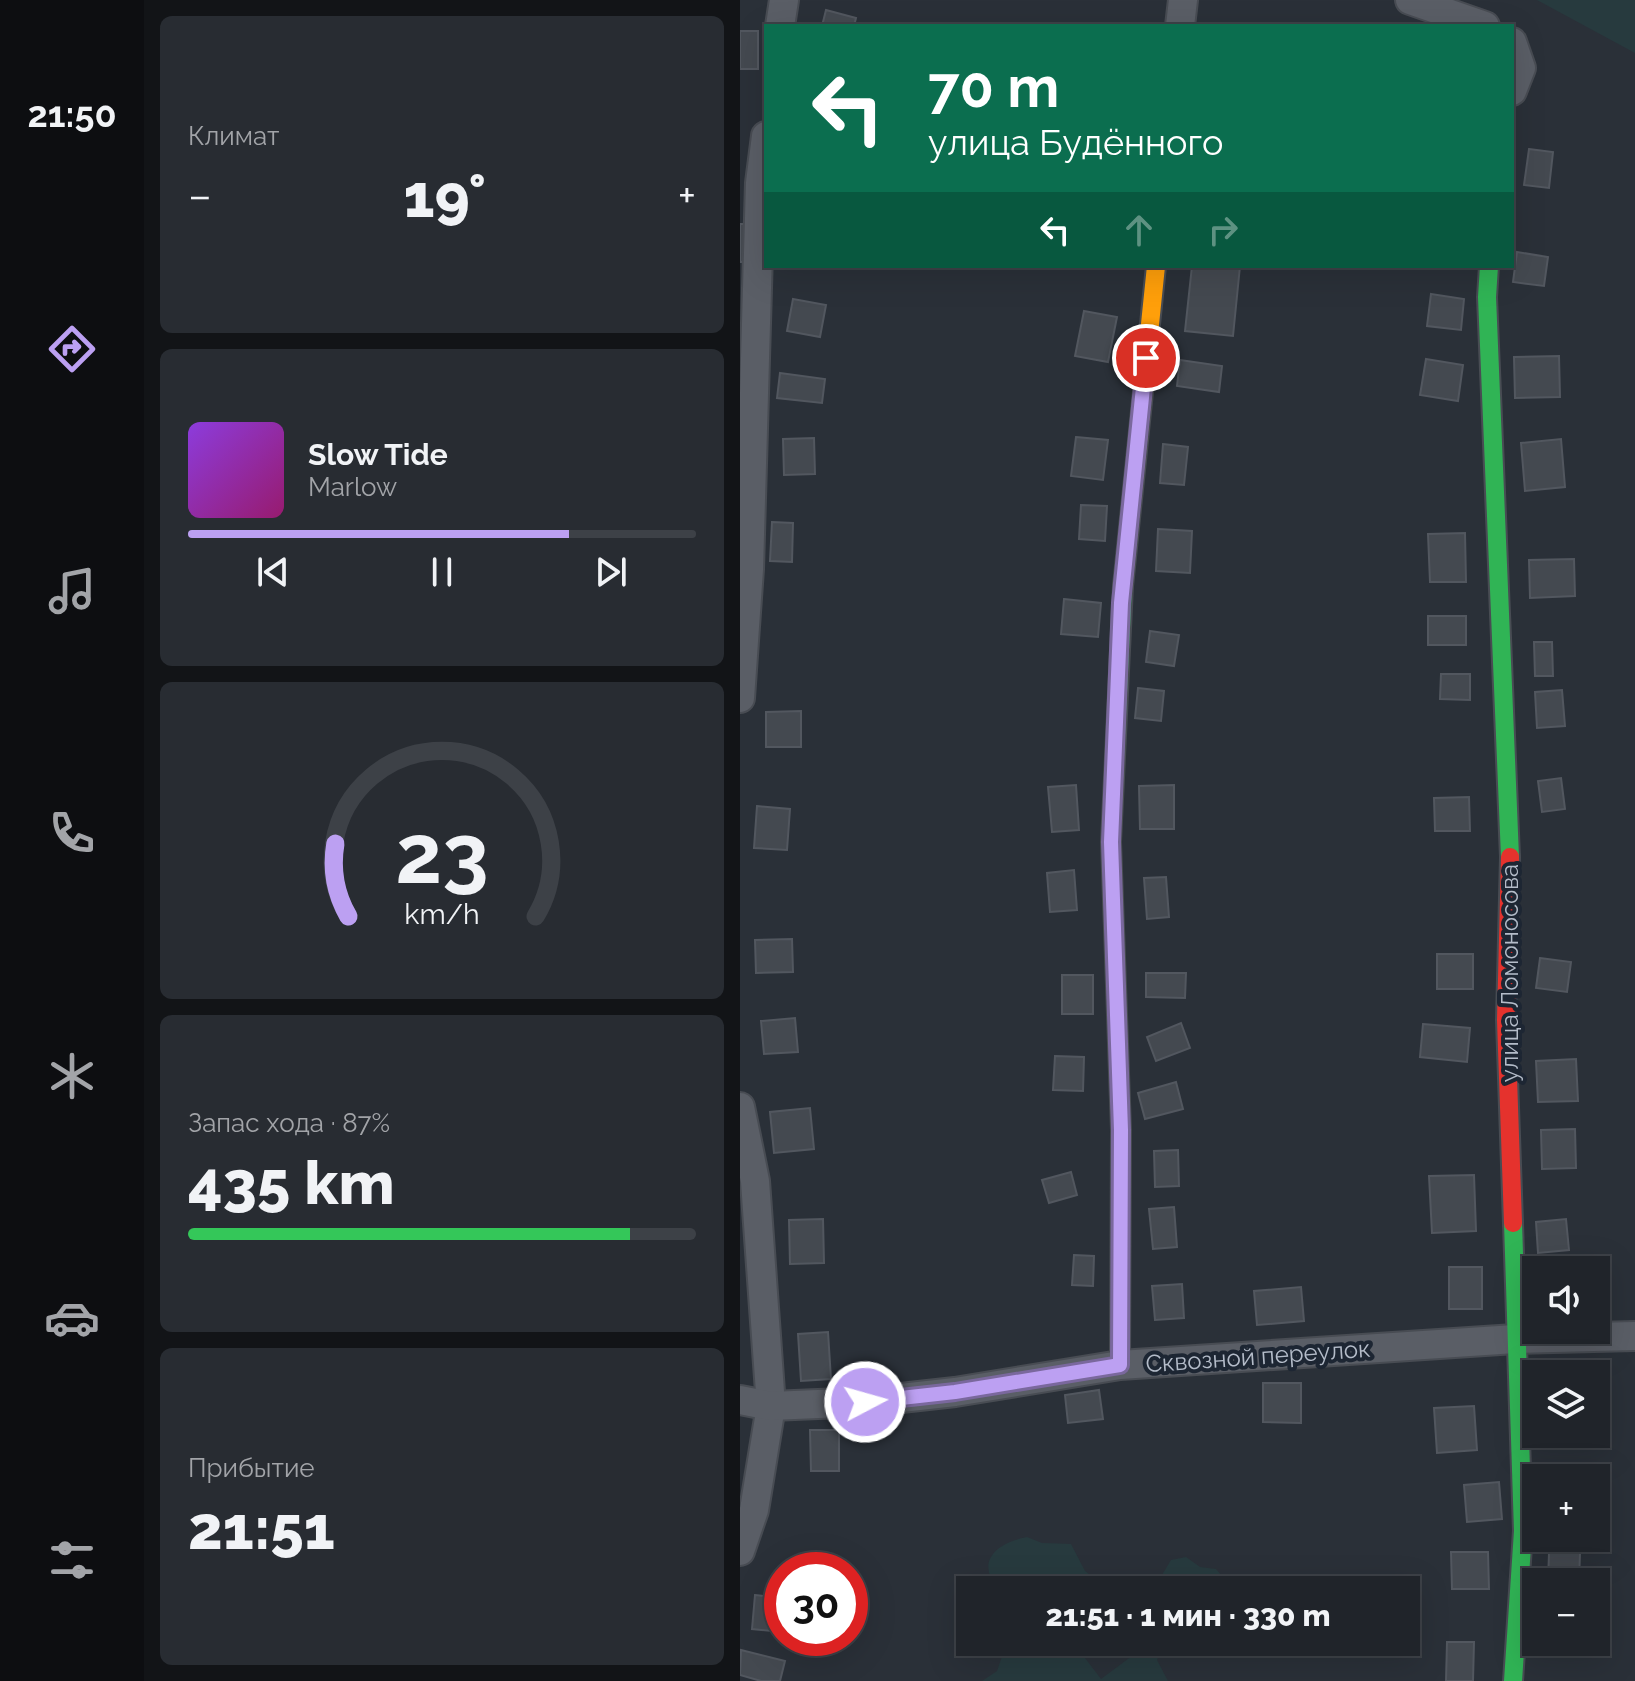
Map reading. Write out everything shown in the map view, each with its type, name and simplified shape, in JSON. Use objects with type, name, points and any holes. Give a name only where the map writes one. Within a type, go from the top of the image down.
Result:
[{"type":"street","points":[[780,24],[784,0]]},
{"type":"street","points":[[1180,24],[1183,0]]},
{"type":"street","points":[[1410,0],[1479,24]]},
{"type":"street","points":[[1514,48],[1521,68],[1514,86]]},
{"type":"street","points":[[740,698],[749,569],[760,183],[764,152]]},
{"type":"street","points":[[1120,1365],[1121,1130],[1111,842],[1121,603],[1156,268]]},
{"type":"street","name":"улица Ломоносова","points":[[1489,268],[1489,357],[1506,711],[1510,872],[1506,1020],[1523,1531],[1513,1681]]},
{"type":"street","points":[[740,1107],[755,1181],[771,1406],[754,1510],[740,1551]]},
{"type":"street","name":"Сквозной переулок","points":[[740,1400],[771,1406],[865,1402],[955,1392],[1120,1365],[1515,1339],[1635,1336]]},
{"type":"green space","points":[[1537,0],[1635,0],[1635,53]]},
{"type":"green space","points":[[1027,1537],[1042,1543],[1071,1544],[1085,1571],[1092,1576],[991,1576],[989,1562],[992,1555]]},
{"type":"green space","points":[[1186,1557],[1200,1567],[1216,1569],[1222,1576],[1161,1576],[1171,1560]]},
{"type":"green space","points":[[1002,1656],[1084,1656],[1101,1679],[1132,1656],[1158,1656],[1157,1660],[1168,1681],[982,1681],[997,1671]]},
{"type":"building","points":[[826,10],[856,18],[854,24],[822,24]]},
{"type":"building","points":[[740,31],[758,31],[758,69],[740,69]]},
{"type":"building","points":[[1529,149],[1553,152],[1549,188],[1524,185]]},
{"type":"building","points":[[740,224],[744,224],[744,262],[740,262]]},
{"type":"building","points":[[1517,252],[1548,257],[1544,286],[1513,282]]},
{"type":"building","points":[[1192,268],[1240,268],[1233,336],[1185,331]]},
{"type":"building","points":[[1431,294],[1464,299],[1461,330],[1427,326]]},
{"type":"building","points":[[793,299],[826,305],[820,337],[787,331]]},
{"type":"building","points":[[1084,311],[1117,317],[1108,362],[1075,356]]},
{"type":"building","points":[[1559,356],[1560,397],[1515,398],[1514,357]]},
{"type":"building","points":[[1426,359],[1463,365],[1458,401],[1420,395]]},
{"type":"building","points":[[1180,360],[1222,366],[1219,392],[1177,386]]},
{"type":"building","points":[[780,373],[825,379],[822,403],[777,398]]},
{"type":"building","points":[[1076,437],[1108,440],[1103,480],[1071,476]]},
{"type":"building","points":[[814,438],[815,474],[784,475],[783,439]]},
{"type":"building","points":[[1561,439],[1565,487],[1525,491],[1521,443]]},
{"type":"building","points":[[1163,444],[1188,447],[1184,485],[1160,483]]},
{"type":"building","points":[[1081,505],[1107,506],[1105,541],[1079,539]]},
{"type":"building","points":[[772,522],[793,523],[792,562],[770,561]]},
{"type":"building","points":[[1158,529],[1192,531],[1190,573],[1156,571]]},
{"type":"building","points":[[1465,533],[1466,582],[1430,582],[1428,534]]},
{"type":"building","points":[[1574,559],[1575,596],[1530,598],[1529,560]]},
{"type":"building","points":[[1064,599],[1101,603],[1098,637],[1061,634]]},
{"type":"building","points":[[1428,616],[1466,616],[1466,645],[1428,645]]},
{"type":"building","points":[[1150,631],[1179,635],[1174,666],[1146,662]]},
{"type":"building","points":[[1534,642],[1552,642],[1553,676],[1535,676]]},
{"type":"building","points":[[1441,674],[1470,674],[1470,700],[1440,699]]},
{"type":"building","points":[[1138,688],[1164,691],[1161,721],[1135,718]]},
{"type":"building","points":[[1562,690],[1565,726],[1537,728],[1535,692]]},
{"type":"building","points":[[801,711],[801,747],[766,747],[766,712]]},
{"type":"building","points":[[1561,778],[1565,809],[1542,812],[1538,781]]},
{"type":"building","points":[[1076,785],[1079,830],[1052,832],[1048,787]]},
{"type":"building","points":[[1174,785],[1174,829],[1140,829],[1139,786]]},
{"type":"building","points":[[1469,797],[1470,831],[1435,831],[1434,798]]},
{"type":"building","points":[[757,806],[790,809],[787,850],[754,848]]},
{"type":"building","points":[[1074,870],[1077,910],[1050,912],[1047,873]]},
{"type":"building","points":[[1166,877],[1169,917],[1147,919],[1144,878]]},
{"type":"building","points":[[792,939],[793,972],[756,973],[755,940]]},
{"type":"building","points":[[1437,954],[1473,954],[1473,989],[1437,989]]},
{"type":"building","points":[[1540,958],[1571,962],[1567,992],[1536,988]]},
{"type":"building","points":[[1146,973],[1186,973],[1185,998],[1146,997]]},
{"type":"building","points":[[1062,975],[1093,975],[1093,1014],[1062,1014]]},
{"type":"building","points":[[795,1018],[798,1052],[764,1054],[761,1021]]},
{"type":"building","points":[[1181,1023],[1190,1048],[1156,1061],[1147,1037]]},
{"type":"building","points":[[1423,1024],[1470,1028],[1467,1062],[1420,1057]]},
{"type":"building","points":[[1055,1056],[1084,1057],[1083,1091],[1053,1090]]},
{"type":"building","points":[[1576,1059],[1578,1101],[1538,1102],[1536,1061]]},
{"type":"building","points":[[1176,1082],[1183,1109],[1145,1119],[1138,1093]]},
{"type":"building","points":[[810,1108],[814,1149],[774,1153],[770,1112]]},
{"type":"building","points":[[1575,1129],[1576,1168],[1542,1169],[1541,1130]]},
{"type":"building","points":[[1178,1150],[1179,1186],[1155,1187],[1154,1151]]},
{"type":"building","points":[[1071,1172],[1077,1195],[1049,1203],[1042,1180]]},
{"type":"building","points":[[1474,1175],[1476,1231],[1432,1233],[1429,1176]]},
{"type":"building","points":[[1174,1207],[1177,1247],[1153,1249],[1149,1209]]},
{"type":"building","points":[[823,1219],[824,1263],[790,1264],[789,1220]]},
{"type":"building","points":[[1566,1219],[1569,1250],[1538,1253],[1536,1222]]},
{"type":"building","points":[[1074,1255],[1094,1256],[1093,1286],[1072,1285]]},
{"type":"building","points":[[1449,1267],[1482,1267],[1482,1309],[1449,1309]]},
{"type":"building","points":[[1182,1284],[1184,1318],[1155,1320],[1152,1286]]},
{"type":"building","points":[[1301,1287],[1304,1321],[1257,1325],[1254,1291]]},
{"type":"building","points":[[828,1332],[831,1379],[801,1381],[798,1334]]},
{"type":"building","points":[[1263,1383],[1301,1383],[1301,1423],[1263,1422]]},
{"type":"building","points":[[1099,1390],[1103,1419],[1068,1423],[1065,1395]]},
{"type":"building","points":[[1474,1406],[1477,1450],[1437,1453],[1434,1408]]},
{"type":"building","points":[[810,1430],[839,1430],[839,1471],[811,1471]]},
{"type":"building","points":[[1499,1482],[1502,1519],[1467,1522],[1464,1485]]},
{"type":"building","points":[[1451,1552],[1488,1552],[1489,1589],[1452,1589]]},
{"type":"building","points":[[1549,1553],[1580,1553],[1579,1568],[1548,1568]]},
{"type":"building","points":[[755,1595],[764,1596],[764,1630],[752,1629]]},
{"type":"building","points":[[1447,1642],[1474,1642],[1473,1681],[1446,1681]]},
{"type":"building","points":[[741,1650],[785,1661],[780,1681],[761,1681],[740,1675]]},
{"type":"traffic: fast","points":[[1489,268],[1487,297],[1510,857]]},
{"type":"traffic: fast","points":[[1120,1365],[1121,1130],[1111,842],[1123,586]]},
{"type":"traffic: fast","points":[[1513,1223],[1523,1531],[1513,1681]]},
{"type":"traffic: slow","points":[[1123,586],[1156,268]]},
{"type":"traffic: jam","points":[[1510,857],[1506,1020],[1513,1223]]},
{"type":"route","points":[[865,1402],[955,1392],[1120,1365],[1121,1130],[1111,842],[1121,603],[1146,358]]}]
